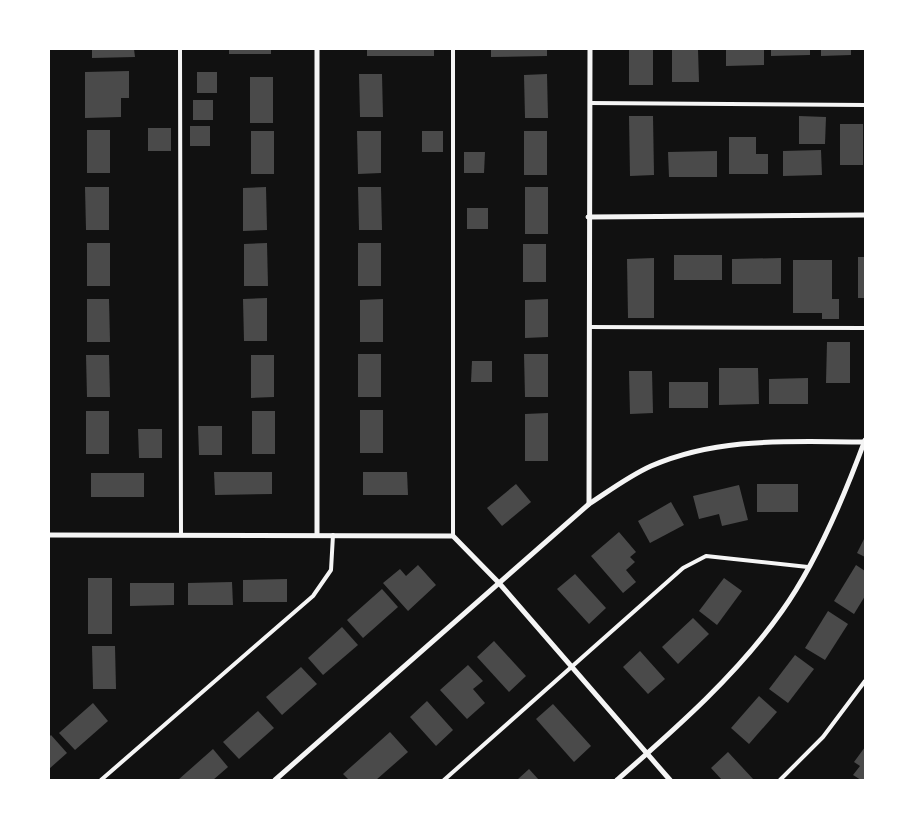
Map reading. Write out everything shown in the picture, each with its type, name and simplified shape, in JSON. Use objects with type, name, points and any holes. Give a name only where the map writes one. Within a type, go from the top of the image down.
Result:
[{"type":"street","points":[[317,49],[317,534]]},
{"type":"street","points":[[589,504],[588,217],[590,49]]},
{"type":"street","points":[[588,217],[865,215]]},
{"type":"street","points":[[275,780],[589,504],[630,476],[651,466],[707,448],[756,442],[865,441],[827,533],[782,611],[745,656],[647,754],[617,780]]},
{"type":"street","points":[[49,535],[334,534],[453,536],[499,583],[670,780]]},
{"type":"lane","points":[[180,49],[181,535]]},
{"type":"lane","points":[[453,49],[453,536]]},
{"type":"lane","points":[[590,103],[865,105]]},
{"type":"lane","points":[[589,327],[865,328]]},
{"type":"lane","points":[[101,780],[313,596],[331,570],[334,534]]},
{"type":"lane","points":[[444,780],[696,559],[706,556],[808,567]]},
{"type":"lane","points":[[780,780],[824,737],[865,681]]},
{"type":"building","points":[[92,49],[134,49],[135,57],[92,58]]},
{"type":"building","points":[[229,49],[271,49],[271,54],[229,54]]},
{"type":"building","points":[[367,49],[434,49],[434,56],[367,56]]},
{"type":"building","points":[[491,49],[547,49],[547,56],[491,57]]},
{"type":"building","points":[[629,49],[653,49],[653,85],[629,85]]},
{"type":"building","points":[[672,49],[698,49],[699,82],[672,82]]},
{"type":"building","points":[[726,49],[764,49],[764,65],[726,66]]},
{"type":"building","points":[[771,49],[810,49],[810,55],[771,56]]},
{"type":"building","points":[[821,49],[851,49],[851,55],[821,56]]},
{"type":"building","points":[[129,71],[129,98],[121,98],[121,117],[85,118],[85,72]]},
{"type":"building","points":[[197,72],[217,72],[217,93],[197,93]]},
{"type":"building","points":[[359,74],[382,74],[383,117],[360,117]]},
{"type":"building","points":[[547,74],[548,118],[525,118],[524,75]]},
{"type":"building","points":[[250,77],[273,77],[273,123],[250,123]]},
{"type":"building","points":[[193,100],[213,100],[213,120],[193,120]]},
{"type":"building","points":[[629,116],[653,116],[654,175],[630,176]]},
{"type":"building","points":[[799,116],[826,117],[825,144],[799,144]]},
{"type":"building","points":[[840,124],[863,124],[863,165],[840,165]]},
{"type":"building","points":[[190,126],[210,126],[210,146],[190,146]]},
{"type":"building","points":[[148,128],[171,128],[171,151],[148,151]]},
{"type":"building","points":[[87,130],[110,130],[110,173],[87,173]]},
{"type":"building","points":[[251,131],[274,131],[274,174],[251,174]]},
{"type":"building","points":[[357,131],[381,131],[381,173],[358,174]]},
{"type":"building","points":[[422,131],[443,131],[443,152],[422,152]]},
{"type":"building","points":[[524,131],[547,131],[547,175],[524,175]]},
{"type":"building","points":[[729,137],[756,137],[756,154],[768,154],[768,174],[729,174]]},
{"type":"building","points":[[821,150],[822,175],[783,176],[783,151]]},
{"type":"building","points":[[717,151],[717,177],[669,177],[668,152]]},
{"type":"building","points":[[464,152],[485,152],[484,173],[464,173]]},
{"type":"building","points":[[85,187],[109,187],[109,230],[86,230]]},
{"type":"building","points":[[266,187],[267,230],[243,231],[243,188]]},
{"type":"building","points":[[358,187],[381,187],[382,230],[359,230]]},
{"type":"building","points":[[525,187],[548,187],[548,234],[525,234]]},
{"type":"building","points":[[467,208],[488,208],[488,229],[467,229]]},
{"type":"building","points":[[87,243],[110,243],[110,286],[87,286]]},
{"type":"building","points":[[267,243],[268,286],[244,286],[244,244]]},
{"type":"building","points":[[358,243],[381,243],[381,286],[358,286]]},
{"type":"building","points":[[523,244],[546,244],[546,282],[523,282]]},
{"type":"building","points":[[674,255],[722,255],[722,280],[674,280]]},
{"type":"building","points":[[858,257],[865,257],[865,298],[858,298]]},
{"type":"building","points":[[654,258],[654,318],[628,318],[627,259]]},
{"type":"building","points":[[781,258],[781,284],[732,284],[732,259]]},
{"type":"building","points":[[793,260],[832,260],[832,299],[839,299],[839,319],[822,319],[822,313],[793,313]]},
{"type":"building","points":[[267,298],[267,341],[244,341],[243,299]]},
{"type":"building","points":[[87,299],[109,299],[110,342],[87,342]]},
{"type":"building","points":[[383,299],[383,342],[360,342],[360,300]]},
{"type":"building","points":[[548,299],[548,337],[525,338],[525,300]]},
{"type":"building","points":[[827,342],[850,342],[850,383],[826,383]]},
{"type":"building","points":[[358,354],[381,354],[381,397],[358,397]]},
{"type":"building","points":[[524,354],[548,354],[548,397],[525,397]]},
{"type":"building","points":[[86,355],[109,355],[110,397],[87,397]]},
{"type":"building","points":[[251,355],[274,355],[274,397],[251,398]]},
{"type":"building","points":[[472,361],[492,361],[492,382],[471,382]]},
{"type":"building","points":[[719,368],[758,368],[759,404],[719,405]]},
{"type":"building","points":[[629,371],[652,371],[653,413],[630,414]]},
{"type":"building","points":[[808,378],[808,404],[769,404],[769,379]]},
{"type":"building","points":[[669,382],[708,382],[708,408],[669,408]]},
{"type":"building","points":[[360,410],[383,410],[383,453],[360,453]]},
{"type":"building","points":[[86,411],[109,411],[109,454],[86,454]]},
{"type":"building","points":[[252,411],[275,411],[275,454],[252,454]]},
{"type":"building","points":[[548,413],[548,461],[525,461],[525,414]]},
{"type":"building","points":[[198,426],[222,426],[222,455],[199,455]]},
{"type":"building","points":[[138,429],[162,429],[162,458],[139,458]]},
{"type":"building","points":[[214,472],[272,472],[272,494],[215,495]]},
{"type":"building","points":[[363,472],[407,472],[408,495],[363,495]]},
{"type":"building","points":[[91,473],[144,473],[144,497],[91,497]]},
{"type":"building","points":[[516,484],[531,502],[502,526],[487,508]]},
{"type":"building","points":[[757,484],[798,484],[798,512],[757,512]]},
{"type":"building","points":[[739,485],[748,520],[722,526],[719,514],[699,519],[693,496]]},
{"type":"building","points":[[671,502],[684,525],[650,543],[638,521]]},
{"type":"building","points":[[619,532],[636,552],[630,557],[635,562],[626,570],[636,582],[623,593],[591,556]]},
{"type":"building","points":[[865,537],[865,557],[857,553]]},
{"type":"building","points":[[418,565],[436,585],[408,611],[383,583],[400,569],[406,576]]},
{"type":"building","points":[[856,565],[865,571],[865,596],[854,614],[834,601]]},
{"type":"building","points":[[575,574],[606,608],[589,624],[557,589]]},
{"type":"building","points":[[88,578],[112,578],[112,634],[88,634]]},
{"type":"building","points":[[724,578],[742,591],[717,625],[699,611]]},
{"type":"building","points":[[287,579],[287,602],[243,602],[243,580]]},
{"type":"building","points":[[232,582],[233,605],[188,605],[188,583]]},
{"type":"building","points":[[130,583],[174,583],[174,605],[130,606]]},
{"type":"building","points":[[382,589],[398,607],[363,638],[347,620]]},
{"type":"building","points":[[828,611],[848,624],[825,660],[805,648]]},
{"type":"building","points":[[693,618],[709,634],[678,664],[662,647]]},
{"type":"building","points":[[342,627],[358,645],[323,675],[308,658]]},
{"type":"building","points":[[494,641],[526,676],[509,692],[477,657]]},
{"type":"building","points":[[92,646],[115,646],[116,689],[93,689]]},
{"type":"building","points":[[640,651],[665,679],[648,694],[623,667]]},
{"type":"building","points":[[795,655],[814,669],[788,703],[769,689]]},
{"type":"building","points":[[468,665],[483,681],[473,689],[485,703],[467,719],[440,690]]},
{"type":"building","points":[[301,667],[317,684],[282,715],[266,697]]},
{"type":"building","points":[[759,696],[777,712],[749,744],[731,728]]},
{"type":"building","points":[[427,701],[453,730],[436,746],[410,717]]},
{"type":"building","points":[[93,703],[108,721],[75,750],[59,733]]},
{"type":"building","points":[[553,704],[591,746],[574,762],[536,719]]},
{"type":"building","points":[[258,711],[274,728],[239,759],[223,742]]},
{"type":"building","points":[[390,732],[408,752],[376,780],[349,780],[343,774]]},
{"type":"building","points":[[51,735],[67,753],[49,769],[49,737]]},
{"type":"building","points":[[865,747],[865,780],[861,780],[853,775],[860,766],[854,762]]},
{"type":"building","points":[[213,749],[228,767],[213,780],[178,780]]},
{"type":"building","points":[[728,752],[754,780],[722,780],[711,768]]},
{"type":"building","points":[[529,769],[539,780],[517,780]]}]
